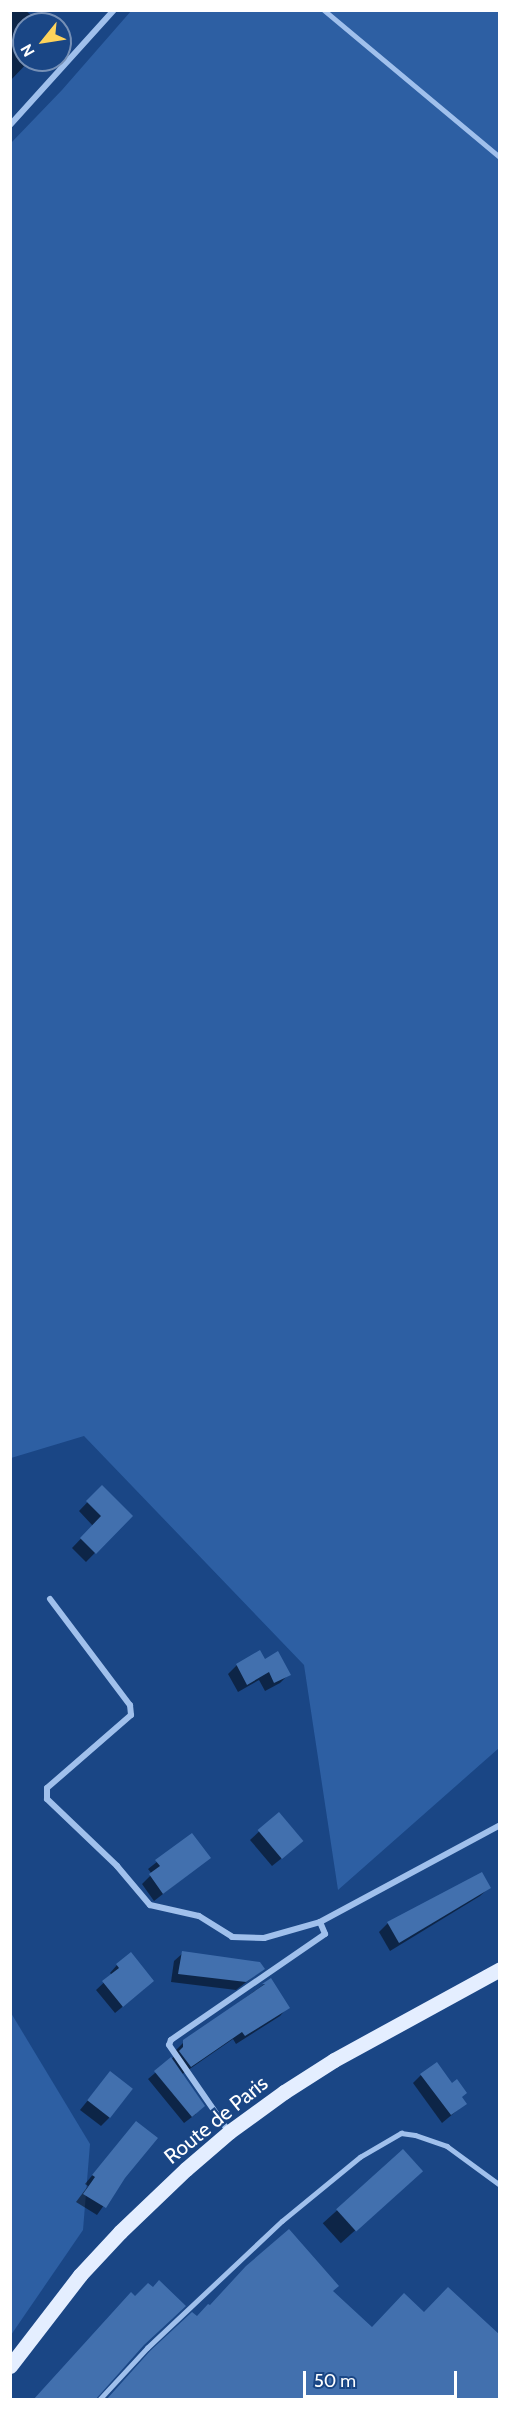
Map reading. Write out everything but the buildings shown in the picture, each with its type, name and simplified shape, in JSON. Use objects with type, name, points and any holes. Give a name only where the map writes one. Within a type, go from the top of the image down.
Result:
[{"type":"main road","name":"Route de Paris","points":[[10,2366],[80,2275],[120,2232],[186,2169],[229,2132],[284,2092],[334,2060],[500,1969]]},
{"type":"street","points":[[10,125],[114,10]]},
{"type":"street","points":[[50,1599],[130,1705],[131,1715],[47,1788],[47,1799],[117,1866],[150,1905],[199,1916],[232,1937],[264,1938],[320,1922],[500,1825]]},
{"type":"street","points":[[229,2132],[169,2045],[171,2040],[325,1934],[320,1922]]},
{"type":"lane","points":[[324,10],[500,157]]},
{"type":"lane","points":[[99,2400],[147,2348],[282,2221],[360,2157],[400,2133],[416,2135],[447,2146],[500,2185]]},
{"type":"shaded area","points":[[131,11],[499,11],[499,1748],[338,1890],[304,1665],[84,1436],[11,1458],[10,144],[62,90]]},
{"type":"shaded area","points":[[11,2013],[90,2144],[83,2230],[11,2335]]}]
